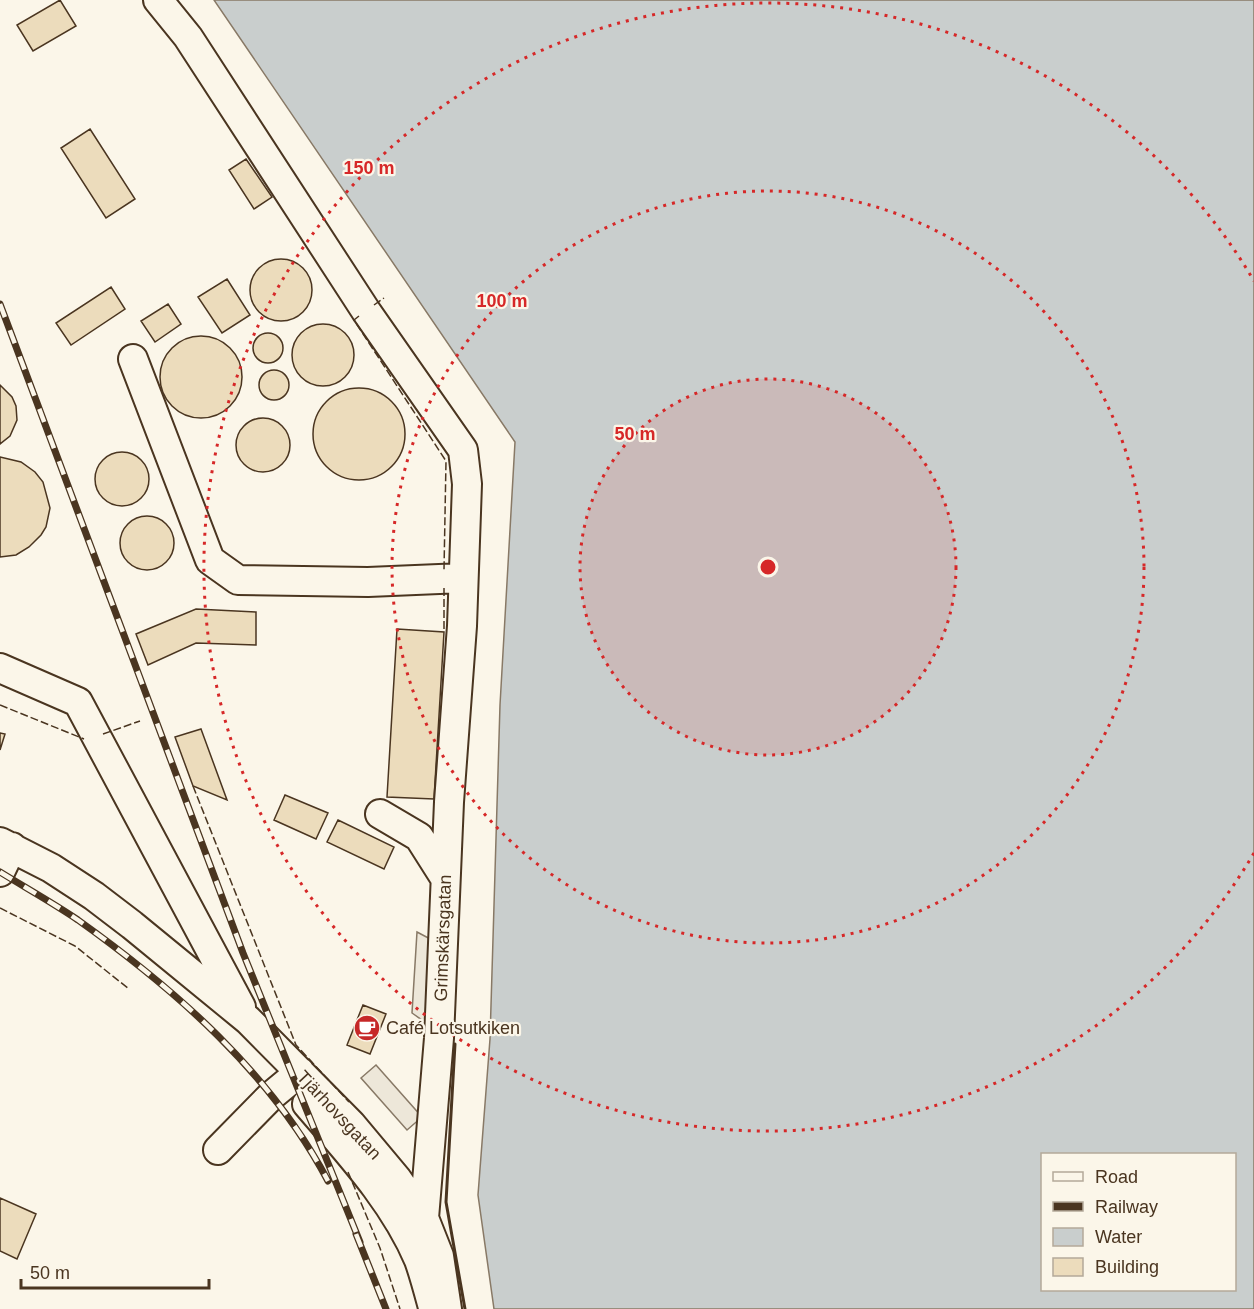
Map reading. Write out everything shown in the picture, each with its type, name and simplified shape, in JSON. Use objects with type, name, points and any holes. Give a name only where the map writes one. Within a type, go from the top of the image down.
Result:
[{"type":"street","name":"Grimskärsgatan","points":[[158,0],[188,37],[366,311],[462,450],[467,484],[462,626],[449,802],[439,1038],[424,1218]]},
{"type":"street","points":[[133,359],[210,560],[238,580],[368,582],[463,578]]},
{"type":"street","points":[[0,668],[78,702],[248,1020]]},
{"type":"street","points":[[380,814],[419,837],[445,878]]},
{"type":"street","name":"Tjärhovsgatan","points":[[4,854],[51,868],[93,896],[248,1020],[294,1077],[390,1209],[418,1260],[432,1308]]},
{"type":"street","name":"Tjärhovsgatan","points":[[173,958],[204,994],[294,1077],[351,1124],[386,1164],[424,1218],[439,1256],[432,1308]]},
{"type":"street","points":[[218,1150],[294,1077]]},
{"type":"shaded area","points":[[417,932],[436,942],[432,1027],[412,1013]]},
{"type":"shaded area","points":[[376,1065],[422,1117],[407,1130],[361,1078]]},
{"type":"water","points":[[214,0],[1254,0],[1254,1309],[494,1309],[478,1195],[490,1039],[500,705],[515,442]]},
{"type":"building","points":[[60,0],[76,26],[33,51],[17,25]]},
{"type":"building","points":[[90,129],[135,199],[106,218],[61,148]]},
{"type":"building","points":[[246,159],[272,197],[254,209],[229,170]]},
{"type":"building","points":[[281,259],[293,261],[303,268],[310,278],[312,290],[310,302],[303,312],[293,319],[281,321],[269,319],[259,312],[252,302],[250,290],[252,278],[259,268],[269,261]]},
{"type":"building","points":[[227,279],[250,315],[222,333],[198,297]]},
{"type":"building","points":[[111,287],[125,309],[71,345],[56,323]]},
{"type":"building","points":[[168,304],[181,324],[155,342],[141,321]]},
{"type":"building","points":[[323,324],[335,326],[345,333],[352,343],[354,355],[352,367],[345,377],[335,384],[323,386],[311,384],[301,377],[294,367],[292,355],[294,343],[301,333],[311,326]]},
{"type":"building","points":[[268,333],[279,337],[283,348],[279,359],[268,363],[257,359],[253,348],[257,337]]},
{"type":"building","points":[[201,336],[217,339],[230,348],[239,361],[242,377],[239,393],[230,406],[217,415],[201,418],[185,415],[172,406],[163,393],[160,377],[163,361],[172,348],[185,339]]},
{"type":"building","points":[[274,370],[285,374],[289,385],[285,396],[274,400],[263,396],[259,385],[263,374]]},
{"type":"building","points":[[0,385],[12,397],[16,406],[17,420],[10,436],[0,444]]},
{"type":"building","points":[[359,388],[377,391],[392,401],[402,416],[405,434],[402,452],[392,467],[377,477],[359,480],[341,477],[326,467],[316,452],[313,434],[316,416],[326,401],[341,391]]},
{"type":"building","points":[[258,418],[268,418],[278,422],[286,430],[290,445],[286,460],[278,468],[268,472],[258,472],[248,468],[240,460],[236,450],[236,440],[240,430],[248,422]]},
{"type":"building","points":[[117,452],[127,452],[137,456],[145,464],[149,479],[145,494],[137,502],[127,506],[117,506],[107,502],[99,494],[95,484],[95,474],[99,464],[107,456]]},
{"type":"building","points":[[0,457],[21,462],[35,472],[43,482],[50,508],[46,527],[29,547],[16,555],[0,557]]},
{"type":"building","points":[[142,516],[152,516],[162,520],[170,528],[174,543],[170,558],[162,566],[152,570],[142,570],[132,566],[124,558],[120,548],[120,538],[124,528],[132,520]]},
{"type":"building","points":[[196,609],[256,612],[256,645],[196,643],[148,665],[136,634]]},
{"type":"building","points":[[397,629],[444,632],[434,799],[387,797]]},
{"type":"building","points":[[201,729],[227,800],[193,786],[175,737]]},
{"type":"building","points":[[0,733],[5,734],[0,750]]},
{"type":"building","points":[[285,795],[328,813],[316,839],[274,820]]},
{"type":"building","points":[[338,820],[394,847],[384,869],[327,842]]},
{"type":"building","points":[[363,1005],[386,1014],[370,1054],[347,1045]]},
{"type":"building","points":[[0,1198],[36,1214],[17,1259],[0,1251]]},
{"type":"railway","points":[[0,304],[243,953],[360,1242]]},
{"type":"railway","points":[[0,872],[78,920],[115,947],[185,1005],[218,1036],[279,1104],[328,1181]]},
{"type":"railway","points":[[356,1234],[386,1309]]},
{"type":"fence","points":[[374,305],[384,298]]},
{"type":"fence","points":[[359,316],[354,320],[446,461],[444,570]]},
{"type":"fence","points":[[444,588],[444,632]]},
{"type":"fence","points":[[0,705],[84,739]]},
{"type":"fence","points":[[103,734],[140,721]]},
{"type":"fence","points":[[193,786],[296,1045],[349,1102]]},
{"type":"fence","points":[[0,908],[75,946],[129,989]]},
{"type":"fence","points":[[348,1172],[380,1248],[400,1309]]},
{"type":"wall","points":[[455,1044],[446,1202],[465,1309]]},
{"type":"place","name":"Café Lotsutkiken","points":[[367,1028]]}]
